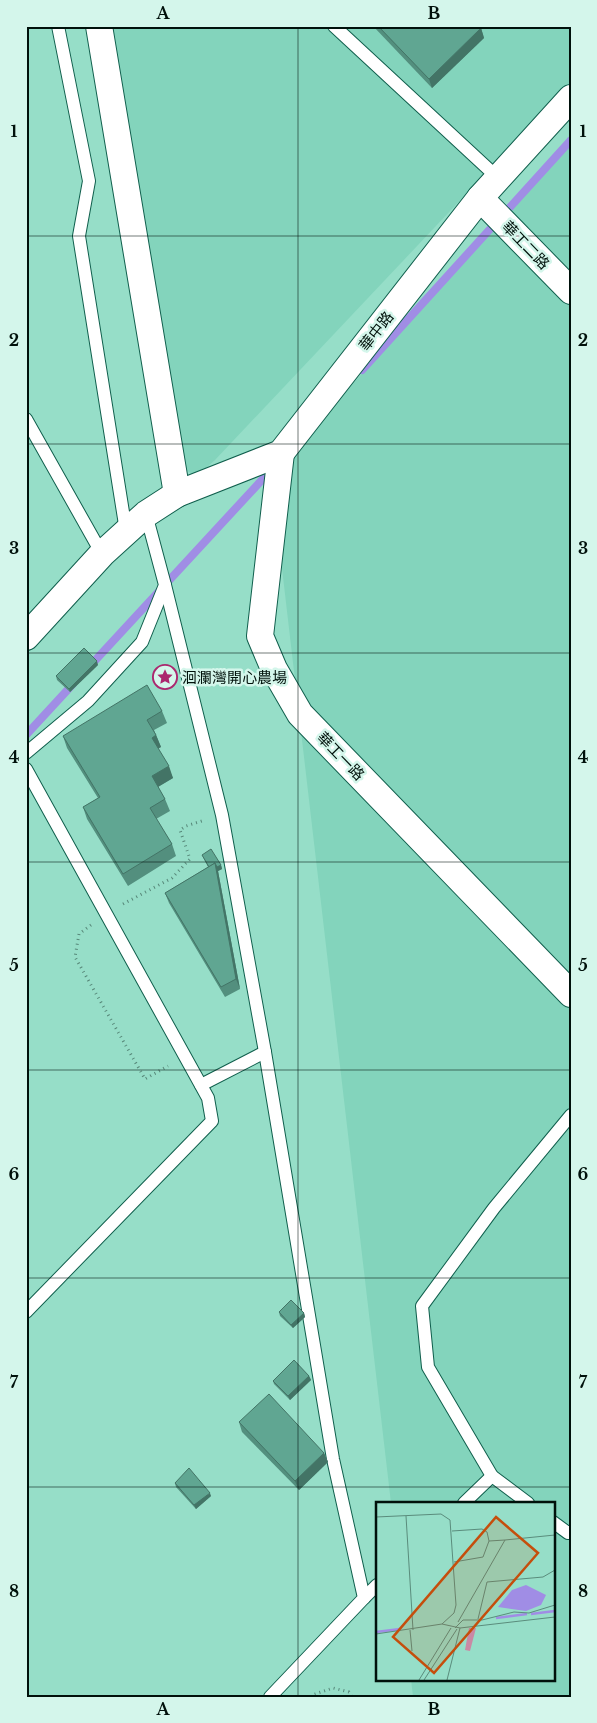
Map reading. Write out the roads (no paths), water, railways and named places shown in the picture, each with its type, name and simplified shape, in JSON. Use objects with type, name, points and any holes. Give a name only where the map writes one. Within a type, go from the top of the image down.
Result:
[{"type":"street","points":[[99,26],[177,494]]},
{"type":"street","name":"華中路","points":[[281,453],[480,198],[571,98]]},
{"type":"street","name":"華工二路","points":[[480,198],[571,291]]},
{"type":"street","points":[[26,637],[102,554],[146,514],[177,494],[281,453]]},
{"type":"street","name":"華工一路","points":[[281,453],[260,636],[274,669],[300,714],[571,994]]},
{"type":"lane","points":[[58,26],[89,182],[79,236],[126,531]]},
{"type":"lane","points":[[334,26],[498,178]]},
{"type":"lane","points":[[26,419],[102,554]]},
{"type":"lane","points":[[146,514],[222,815],[265,1052],[333,1459],[364,1598]]},
{"type":"lane","points":[[26,753],[88,701],[142,642],[165,585]]},
{"type":"lane","points":[[26,769],[208,1098],[212,1120],[26,1312]]},
{"type":"lane","points":[[200,1085],[265,1052]]},
{"type":"lane","points":[[527,1502],[492,1476],[428,1367],[422,1306],[494,1208],[571,1115]]},
{"type":"lane","points":[[465,1502],[492,1476]]},
{"type":"lane","points":[[554,1523],[568,1533],[571,1532]]},
{"type":"lane","points":[[270,1697],[376,1586]]},
{"type":"waterway","points":[[362,370],[571,140]]},
{"type":"waterway","points":[[90,666],[272,469]]},
{"type":"waterway","points":[[26,735],[73,684]]},
{"type":"place","name":"洄瀾灣開心農場","points":[[165,677]]}]
